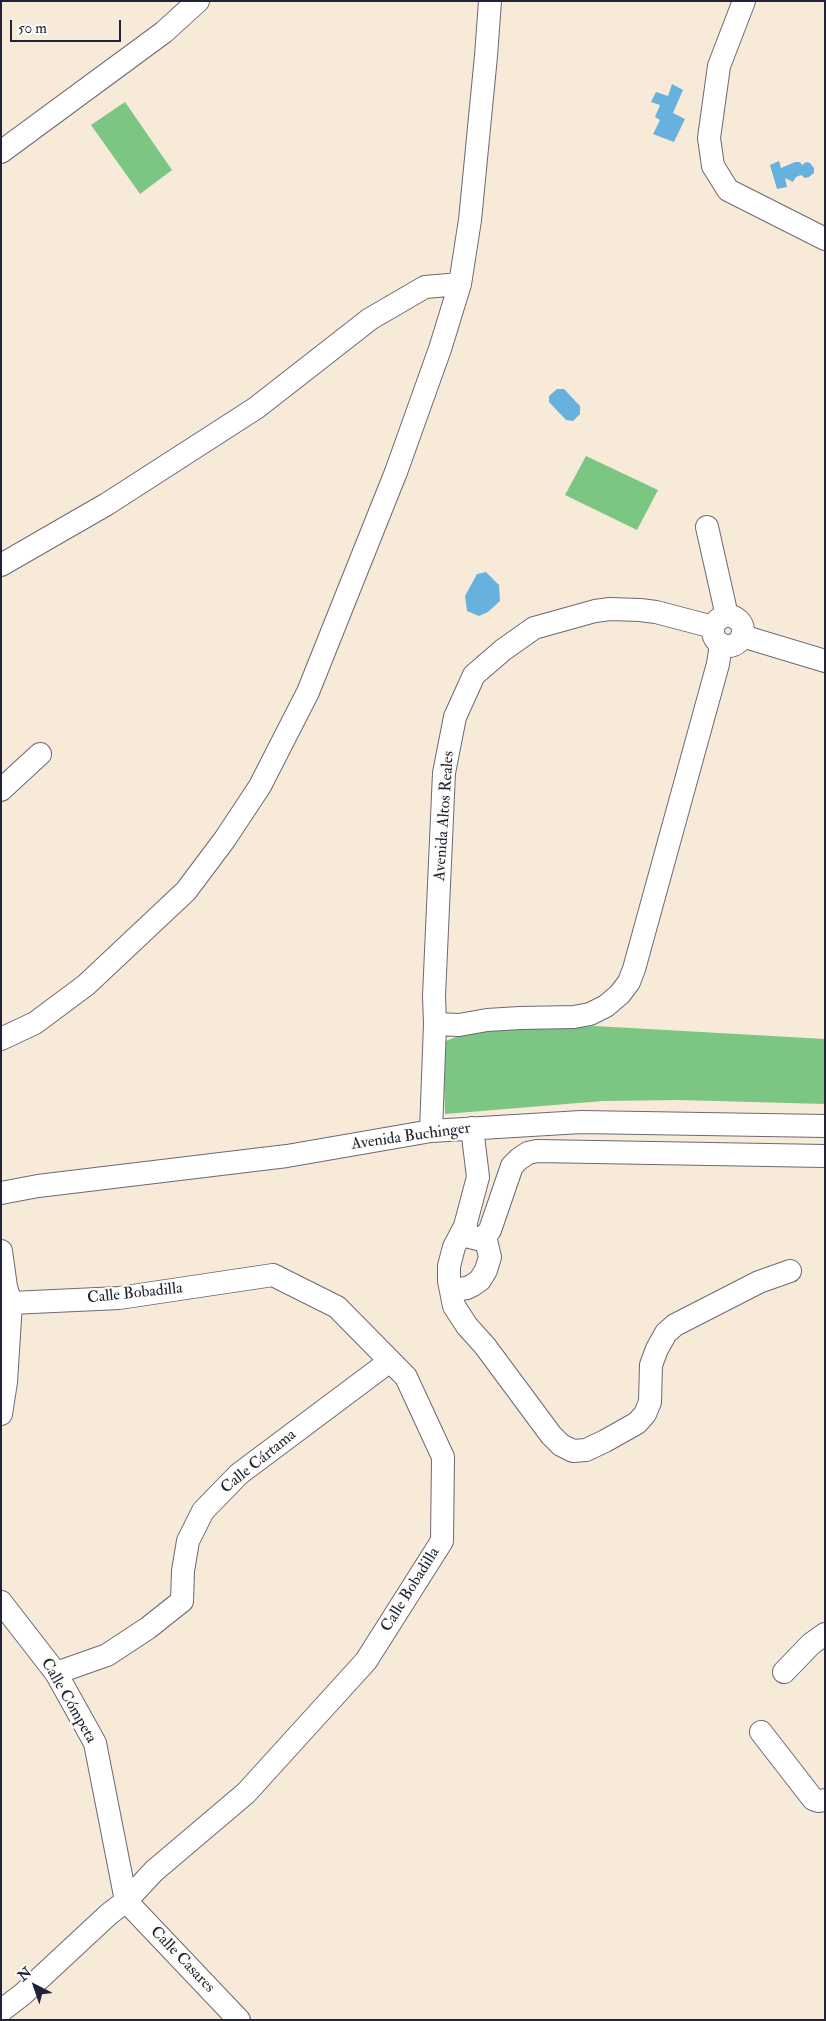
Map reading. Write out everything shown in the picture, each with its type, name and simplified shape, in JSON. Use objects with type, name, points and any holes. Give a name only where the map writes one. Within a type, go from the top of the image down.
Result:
[{"type":"street","points":[[1,152],[164,32],[198,1]]},
{"type":"street","points":[[1,1039],[35,1022],[86,985],[186,891],[225,839],[260,786],[308,692],[393,482],[437,358],[460,284],[470,220],[490,1]]},
{"type":"street","points":[[744,1],[719,66],[709,138],[713,166],[728,190],[825,239]]},
{"type":"street","points":[[1,565],[108,504],[256,408],[370,319],[425,287],[460,284]]},
{"type":"street","points":[[435,1024],[459,1025],[520,1018],[574,1017],[590,1014],[606,1006],[629,982],[718,664],[720,629],[707,527]]},
{"type":"street","name":"Avenida Altos Reales","points":[[431,1131],[435,1024],[434,996],[444,773],[455,717],[474,675],[503,650],[534,628],[595,611],[610,609],[640,610],[720,629]]},
{"type":"street","points":[[720,629],[731,646],[739,641],[742,636],[825,661]]},
{"type":"street","points":[[1,790],[40,754]]},
{"type":"street","name":"Avenida Buchinger","points":[[1,1193],[38,1186],[287,1156],[431,1131],[581,1122],[825,1126]]},
{"type":"street","points":[[472,1128],[478,1177],[465,1226],[454,1247],[449,1266],[454,1306],[467,1326],[485,1346],[551,1435],[561,1445],[573,1451],[586,1450],[605,1441],[637,1423],[645,1414],[650,1402],[651,1365],[666,1333],[675,1325],[759,1282],[790,1271]]},
{"type":"street","points":[[465,1226],[470,1236],[478,1239],[485,1236],[490,1230],[512,1166],[523,1156],[538,1151],[825,1156]]},
{"type":"street","points":[[451,1290],[467,1288],[480,1280],[490,1257],[485,1236]]},
{"type":"street","points":[[1,1251],[6,1287],[12,1303],[6,1382],[1,1414]]},
{"type":"street","name":"Calle Bobadilla","points":[[1,2011],[23,1994],[109,1914],[126,1901],[154,1871],[246,1793],[366,1661],[442,1541],[443,1457],[406,1377],[337,1307],[274,1275],[119,1298],[12,1303]]},
{"type":"street","name":"Calle Cártama","points":[[56,1673],[107,1655],[148,1628],[182,1601],[183,1571],[188,1541],[203,1510],[239,1474],[390,1360]]},
{"type":"street","name":"Calle Cómpeta","points":[[1,1602],[56,1673],[95,1744],[126,1901]]},
{"type":"street","points":[[784,1672],[811,1644],[825,1634]]},
{"type":"street","points":[[761,1732],[814,1799],[819,1801],[825,1800]]},
{"type":"street","name":"Calle Casares","points":[[126,1901],[239,2020]]},
{"type":"green space","points":[[125,102],[172,170],[140,194],[91,125]]},
{"type":"green space","points":[[586,456],[658,490],[637,530],[565,495]]},
{"type":"green space","points":[[503,1026],[548,1028],[595,1026],[825,1039],[825,1104],[678,1100],[603,1101],[445,1114],[443,1042],[469,1032]]},
{"type":"water","points":[[672,84],[683,90],[673,113],[685,119],[674,142],[653,134],[660,120],[655,117],[660,105],[651,102],[656,92],[668,96]]},
{"type":"water","points":[[779,161],[781,168],[795,162],[800,162],[802,165],[806,162],[810,163],[814,168],[814,173],[805,178],[801,175],[796,177],[793,182],[785,178],[787,187],[777,189],[770,165]]},
{"type":"water","points":[[557,389],[564,389],[580,406],[580,414],[573,421],[566,420],[549,402],[549,396]]},
{"type":"water","points":[[486,572],[499,585],[500,601],[488,612],[479,616],[467,611],[465,596],[477,574]]}]
